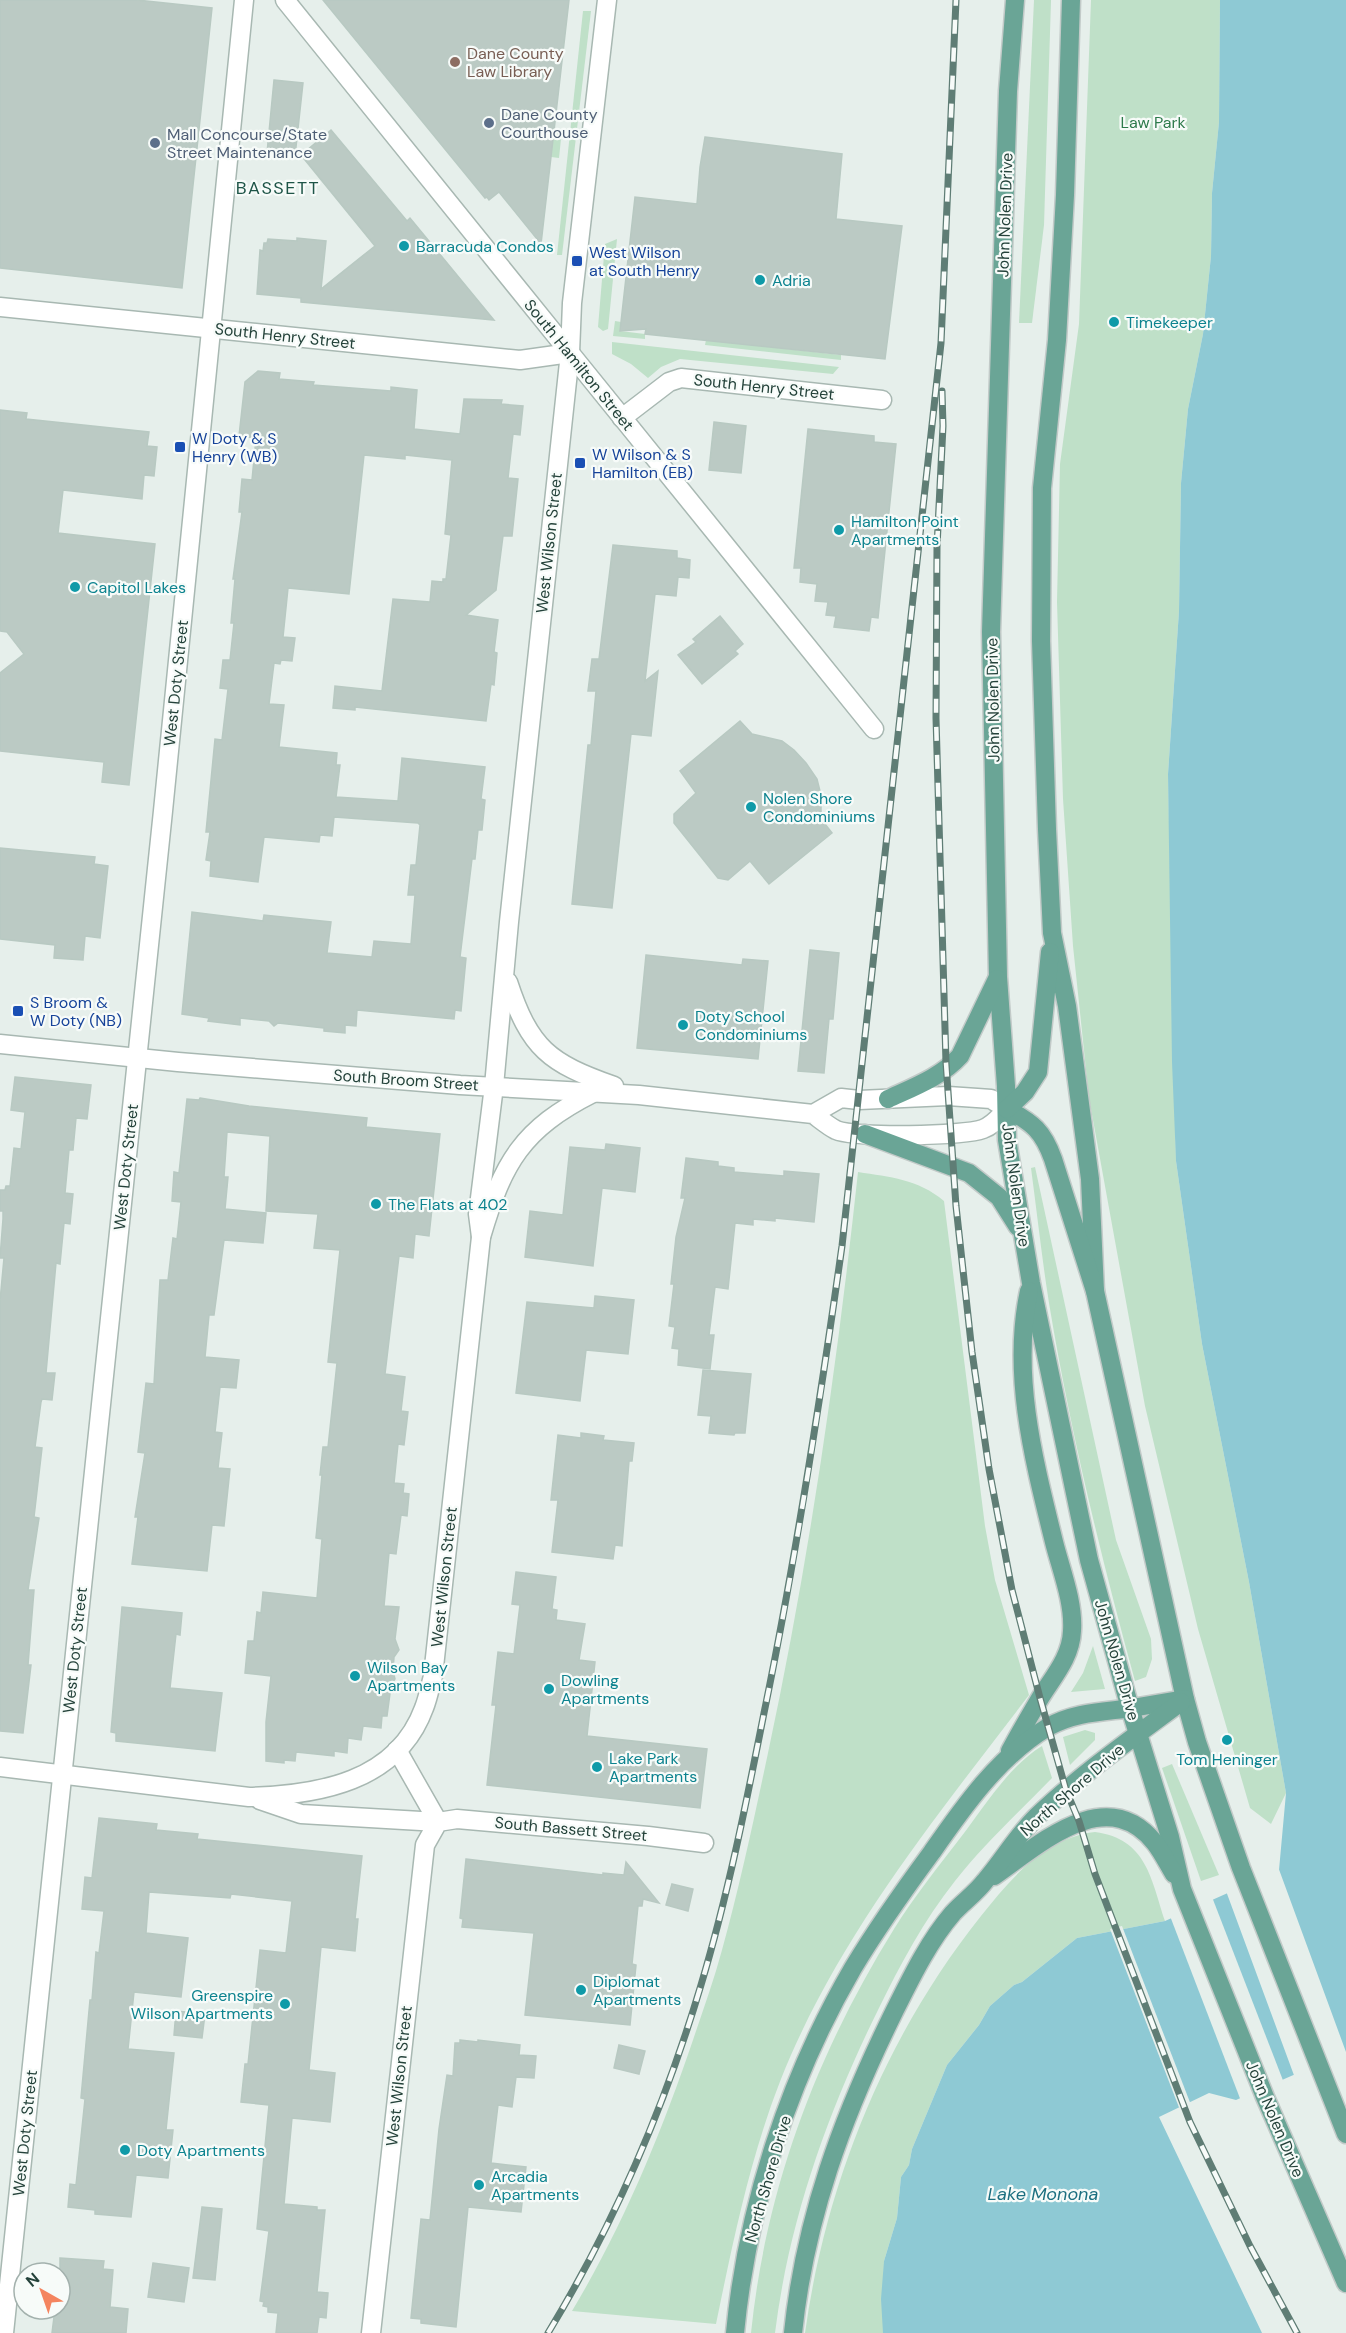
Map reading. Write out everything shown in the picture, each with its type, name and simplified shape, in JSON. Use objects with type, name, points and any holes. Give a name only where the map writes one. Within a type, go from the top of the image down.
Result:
[{"type":"main road","name":"John Nolen Drive","points":[[1015,0],[1008,91],[991,632],[998,977],[1007,1140],[1031,1283],[1082,1530],[1130,1708],[1170,1838],[1182,1889],[1265,2097],[1346,2283]]},
{"type":"main road","points":[[1071,0],[1065,206],[1057,340],[1042,488],[1041,641],[1052,933],[1038,1072],[1025,1092],[1007,1109],[1036,1126],[1047,1140],[1095,1291],[1185,1699],[1197,1742],[1241,1868],[1346,2134]]},
{"type":"main road","points":[[1052,933],[1067,1006],[1089,1169],[1095,1291]]},
{"type":"main road","points":[[888,1099],[934,1077],[951,1066],[960,1056],[998,977]]},
{"type":"main road","points":[[865,1134],[969,1173],[999,1197],[1022,1233]]},
{"type":"main road","points":[[1007,1756],[1057,1673],[1068,1650],[1072,1631],[1068,1601],[1041,1488],[1026,1410],[1023,1321],[1031,1283]]},
{"type":"main road","name":"North Shore Drive","points":[[735,2333],[745,2264],[765,2178],[791,2102],[825,2022],[852,1970],[943,1836],[1007,1756],[1048,1727],[1070,1717],[1088,1713],[1185,1699]]},
{"type":"main road","name":"North Shore Drive","points":[[793,2333],[798,2281],[808,2237],[833,2154],[878,2046],[915,1970],[952,1914],[985,1882],[1013,1842],[1035,1818],[1104,1758],[1185,1699]]},
{"type":"main road","points":[[985,1882],[1062,1828],[1079,1821],[1107,1818],[1130,1823],[1155,1843],[1182,1889]]},
{"type":"street","name":"West Doty Street","points":[[4,2333],[212,329],[244,0]]},
{"type":"street","name":"South Hamilton Street","points":[[285,0],[874,729]]},
{"type":"street","name":"West Wilson Street","points":[[249,1797],[279,1796],[330,1788],[375,1769],[397,1750],[416,1724],[424,1709],[433,1676],[481,1237],[478,1214],[494,1086],[570,353],[572,303],[607,0]]},
{"type":"street","name":"South Henry Street","points":[[0,307],[520,360],[570,353]]},
{"type":"street","name":"South Henry Street","points":[[622,418],[669,382],[681,378],[882,400]]},
{"type":"street","points":[[505,974],[525,1027],[544,1051],[564,1066],[582,1075],[639,1095]]},
{"type":"street","name":"South Broom Street","points":[[0,1044],[178,1062],[639,1095],[813,1114],[837,1130],[865,1134],[951,1133],[980,1130],[993,1124],[1007,1109]]},
{"type":"street","points":[[481,1237],[489,1210],[507,1167],[521,1147],[538,1127],[552,1116],[595,1092]]},
{"type":"street","points":[[813,1114],[841,1098],[977,1098],[990,1099],[1007,1109]]},
{"type":"street","points":[[397,1750],[438,1822]]},
{"type":"street","points":[[0,1767],[249,1797]]},
{"type":"street","name":"South Bassett Street","points":[[249,1797],[301,1814],[438,1822],[464,1820],[704,1843]]},
{"type":"street","name":"West Wilson Street","points":[[371,2333],[425,1845],[438,1822]]},
{"type":"green space","points":[[1034,0],[1051,0],[1044,225],[1032,323],[1019,323]]},
{"type":"green space","name":"Law Park","points":[[1091,0],[1220,0],[1219,122],[1212,193],[1211,256],[1203,334],[1188,409],[1181,483],[1179,611],[1168,774],[1176,1161],[1202,1344],[1249,1582],[1286,1793],[1271,1824],[1250,1808],[1198,1629],[1145,1406],[1089,1098],[1073,946],[1063,799],[1057,602],[1060,464],[1079,324]]},
{"type":"green space","points":[[583,11],[591,11],[562,255],[557,255]]},
{"type":"green space","points":[[554,128],[562,129],[559,158],[551,157]]},
{"type":"green space","points":[[617,239],[608,329],[603,331],[598,327],[605,244]]},
{"type":"green space","points":[[615,321],[621,322],[620,331],[645,334],[645,339],[613,336]]},
{"type":"green space","points":[[706,340],[841,355],[841,360],[705,345]]},
{"type":"green space","points":[[612,342],[839,367],[833,374],[680,359],[661,367],[648,378],[631,364],[612,354]]},
{"type":"green space","points":[[1035,1167],[1116,1540],[1151,1639],[1152,1659],[1146,1677],[1135,1681],[1076,1446],[1044,1270],[1031,1168]]},
{"type":"green space","points":[[858,1172],[914,1183],[944,1201],[985,1526],[995,1580],[1029,1695],[959,1786],[892,1879],[860,1927],[804,2026],[781,2079],[751,2169],[716,2324],[572,2311],[608,2246],[654,2145],[708,1995],[735,1901],[783,1681],[809,1536],[841,1318]]},
{"type":"green space","points":[[1093,1646],[1105,1689],[1071,1692],[1083,1673]]},
{"type":"green space","points":[[1085,1730],[1095,1733],[1095,1740],[1070,1765],[1063,1737]]},
{"type":"green space","points":[[1042,1746],[1052,1778],[990,1841],[955,1881],[923,1927],[886,1993],[843,2087],[813,2167],[790,2249],[775,2333],[751,2333],[758,2279],[783,2174],[799,2123],[841,2024],[866,1976],[918,1894],[1008,1776]]},
{"type":"green space","points":[[1172,1764],[1219,1875],[1201,1881],[1162,1768]]},
{"type":"green space","points":[[1095,1832],[1112,1836],[1126,1843],[1136,1852],[1150,1876],[1165,1921],[1077,1938],[990,2006],[979,2025],[947,2065],[912,2149],[909,2165],[901,2177],[897,2218],[884,2261],[883,2333],[805,2333],[828,2221],[845,2166],[865,2112],[916,2010],[947,1962],[981,1916],[1017,1874],[1030,1862],[1060,1842]]},
{"type":"water","name":"Lake Monona","points":[[1220,0],[1346,0],[1346,2052],[1236,2100],[1209,2093],[1159,2117],[1262,2333],[883,2333],[881,2299],[884,2261],[897,2218],[901,2177],[909,2165],[912,2149],[947,2065],[979,2025],[990,2006],[1077,1938],[1165,1921],[1279,1870],[1286,1793],[1249,1582],[1202,1344],[1176,1161],[1172,1062],[1168,774],[1179,611],[1181,483],[1188,409],[1203,334],[1211,256],[1212,193],[1219,122]]},
{"type":"pier","points":[[1277,1864],[1346,2052],[1346,2056],[1295,2078],[1226,1891],[1276,1869]]},
{"type":"pier","points":[[1212,1897],[1284,2083],[1241,2101],[1170,1916]]},
{"type":"pier","points":[[1122,1926],[1191,2105],[1180,2110],[1110,1929]]},
{"type":"building","points":[[0,0],[137,0],[212,8],[182,288],[0,268]]},
{"type":"building","name":"Dane County Courthouse","points":[[323,0],[569,0],[541,244],[499,192],[489,200],[485,198]]},
{"type":"building","points":[[274,80],[303,83],[295,156],[267,153]]},
{"type":"building","points":[[331,130],[407,221],[410,218],[494,320],[301,302],[301,298],[257,294],[260,250],[263,251],[264,243],[267,243],[268,239],[297,241],[297,238],[326,241],[321,289],[375,246],[301,155]]},
{"type":"building","name":"Adria","points":[[705,137],[842,154],[836,219],[902,226],[885,359],[645,334],[646,329],[620,331],[635,197],[697,204]]},
{"type":"building","points":[[258,371],[280,373],[279,379],[314,382],[313,385],[391,391],[391,387],[417,390],[414,429],[460,434],[464,399],[502,400],[501,404],[523,406],[520,435],[513,434],[508,478],[518,479],[512,536],[503,536],[496,590],[466,615],[498,620],[494,652],[497,653],[494,685],[491,684],[486,721],[355,707],[355,710],[333,708],[335,686],[382,691],[393,599],[430,602],[432,581],[443,582],[443,579],[446,579],[451,535],[445,534],[452,460],[405,455],[405,459],[364,455],[349,594],[288,588],[283,637],[295,638],[292,661],[281,660],[280,664],[274,663],[269,704],[284,705],[279,747],[337,753],[336,765],[340,765],[336,797],[398,801],[402,758],[485,767],[481,799],[485,800],[482,830],[478,830],[475,859],[472,859],[460,957],[466,958],[461,1011],[455,1010],[454,1019],[357,1010],[356,1026],[345,1025],[345,1033],[324,1031],[324,1028],[278,1023],[274,1026],[269,1021],[240,1018],[240,1025],[208,1021],[209,1018],[182,1014],[192,912],[263,921],[264,915],[331,922],[327,953],[372,957],[374,941],[411,944],[415,895],[408,895],[411,865],[416,865],[420,825],[418,823],[334,817],[332,836],[320,835],[319,842],[264,837],[258,882],[210,876],[211,861],[206,860],[210,832],[206,832],[215,739],[222,740],[228,689],[220,688],[223,660],[230,660],[234,623],[231,623],[235,579],[233,579],[242,512],[239,512],[242,479],[252,480],[256,438],[239,436],[245,382]]},
{"type":"building","name":"Capitol Lakes","points":[[0,410],[27,413],[26,419],[149,432],[147,446],[157,447],[154,476],[144,475],[142,499],[63,490],[58,533],[155,544],[129,785],[102,782],[104,762],[0,751],[0,673],[24,654],[7,632],[0,631]]},
{"type":"building","points":[[714,422],[746,426],[741,473],[709,470]]},
{"type":"building","name":"Hamilton Point Apartments","points":[[808,429],[874,436],[874,442],[896,444],[878,618],[871,617],[869,631],[834,627],[836,616],[826,615],[828,602],[815,601],[817,584],[800,582],[801,568],[794,568]]},
{"type":"building","points":[[613,545],[677,551],[677,558],[690,560],[689,578],[678,577],[676,596],[655,594],[645,681],[658,671],[651,736],[631,734],[612,908],[572,904],[588,745],[591,745],[596,691],[588,691],[592,659],[599,659]]},
{"type":"building","points":[[720,616],[743,644],[735,651],[738,654],[702,684],[678,655],[696,642],[693,639]]},
{"type":"building","name":"Nolen Shore Condominiums","points":[[740,721],[752,734],[782,741],[806,763],[817,779],[821,795],[821,819],[832,833],[769,884],[750,861],[728,880],[718,878],[674,823],[674,814],[696,793],[680,771]]},
{"type":"building","points":[[0,848],[95,857],[94,864],[108,866],[100,938],[85,936],[83,960],[54,958],[55,945],[0,939]]},
{"type":"building","points":[[810,950],[839,953],[833,1019],[829,1019],[824,1073],[798,1071]]},
{"type":"building","name":"Doty School Condominiums","points":[[646,955],[742,965],[743,959],[768,961],[758,1059],[637,1048]]},
{"type":"building","points":[[15,1077],[91,1085],[87,1119],[76,1118],[73,1150],[69,1150],[65,1193],[73,1194],[70,1224],[64,1223],[60,1264],[56,1263],[46,1373],[55,1373],[52,1400],[42,1399],[35,1447],[42,1448],[34,1517],[39,1518],[28,1590],[34,1590],[28,1665],[31,1665],[23,1733],[0,1731],[0,1301],[4,1258],[0,1258],[3,1211],[0,1211],[0,1190],[5,1190],[6,1186],[10,1186],[14,1148],[21,1149],[25,1112],[11,1110]]},
{"type":"building","points":[[200,1098],[249,1106],[367,1118],[366,1127],[440,1134],[429,1236],[415,1234],[413,1258],[399,1256],[385,1374],[405,1377],[401,1411],[408,1412],[404,1445],[398,1444],[394,1483],[404,1484],[403,1493],[409,1494],[407,1516],[401,1515],[396,1554],[389,1553],[384,1606],[399,1607],[395,1639],[399,1650],[394,1657],[393,1671],[395,1679],[391,1686],[387,1716],[382,1716],[381,1728],[363,1726],[361,1740],[348,1738],[347,1753],[334,1751],[334,1756],[296,1752],[295,1761],[284,1760],[284,1763],[266,1761],[266,1722],[271,1676],[245,1673],[248,1641],[254,1641],[257,1612],[261,1613],[263,1592],[317,1598],[322,1539],[316,1538],[322,1475],[320,1475],[323,1447],[328,1447],[337,1363],[328,1362],[340,1250],[314,1248],[318,1214],[266,1211],[270,1136],[227,1132],[224,1177],[228,1177],[225,1209],[266,1213],[263,1243],[224,1240],[214,1315],[209,1315],[205,1357],[239,1360],[236,1388],[220,1387],[215,1432],[222,1433],[218,1468],[230,1469],[224,1526],[212,1525],[207,1571],[132,1564],[138,1517],[135,1517],[145,1453],[138,1452],[146,1383],[154,1384],[160,1280],[168,1280],[173,1238],[177,1239],[181,1202],[172,1201],[174,1172],[179,1173],[187,1099],[199,1100]]},
{"type":"building","points":[[606,1144],[640,1148],[635,1192],[602,1188],[593,1266],[525,1257],[530,1211],[563,1215],[570,1147],[605,1150]]},
{"type":"building","points":[[686,1158],[718,1162],[718,1166],[734,1168],[734,1172],[784,1176],[784,1171],[819,1174],[814,1222],[775,1218],[775,1221],[753,1219],[753,1225],[735,1223],[728,1289],[715,1287],[709,1335],[714,1335],[710,1369],[678,1365],[679,1349],[672,1348],[675,1327],[669,1326],[676,1237],[685,1198],[681,1198]]},
{"type":"building","points":[[595,1296],[634,1300],[628,1354],[586,1350],[580,1401],[516,1393],[527,1302],[594,1308]]},
{"type":"building","points":[[703,1370],[751,1374],[745,1433],[734,1435],[709,1433],[711,1416],[698,1415]]},
{"type":"building","points":[[581,1433],[604,1436],[603,1440],[634,1443],[632,1461],[629,1461],[622,1546],[615,1545],[613,1559],[552,1552],[558,1500],[551,1500],[558,1435],[581,1438]]},
{"type":"building","points":[[516,1572],[556,1577],[552,1609],[557,1610],[556,1620],[585,1624],[579,1660],[595,1662],[587,1736],[707,1749],[700,1808],[487,1785],[496,1705],[492,1705],[498,1652],[514,1654],[520,1605],[512,1604]]},
{"type":"building","points":[[122,1607],[182,1613],[180,1635],[176,1634],[170,1688],[222,1693],[215,1751],[116,1741],[116,1733],[111,1732]]},
{"type":"building","points":[[99,1818],[157,1824],[156,1830],[198,1834],[197,1839],[362,1856],[355,1919],[358,1919],[355,1951],[321,1947],[309,2070],[335,2073],[330,2122],[292,2118],[284,2204],[317,2207],[317,2210],[325,2210],[317,2292],[328,2293],[326,2318],[319,2317],[317,2333],[276,2333],[278,2313],[268,2312],[268,2307],[263,2306],[264,2302],[260,2301],[269,2231],[257,2229],[269,2105],[241,2102],[245,2064],[248,2064],[260,1950],[286,1953],[292,1901],[231,1894],[230,1898],[149,1892],[146,1933],[188,1938],[181,1997],[134,1992],[128,2049],[174,2053],[166,2130],[173,2130],[168,2178],[136,2175],[131,2217],[95,2214],[95,2210],[68,2207],[70,2184],[76,2185],[85,2099],[81,2098],[90,2000],[92,2000],[96,1952],[99,1953],[104,1911],[82,1909],[85,1877],[92,1878]]},
{"type":"building","points":[[466,1859],[603,1875],[603,1873],[624,1875],[626,1862],[659,1903],[643,1899],[642,1906],[638,1906],[632,1964],[636,1965],[630,2025],[525,2015],[534,1933],[462,1927],[463,1919],[460,1918]]},
{"type":"building","points":[[672,1884],[693,1889],[688,1911],[666,1905]]},
{"type":"building","points":[[176,2011],[205,2014],[202,2038],[174,2035]]},
{"type":"building","points":[[460,2040],[520,2045],[519,2055],[536,2056],[534,2078],[516,2077],[512,2107],[498,2105],[491,2163],[526,2167],[521,2212],[468,2207],[456,2327],[421,2323],[421,2319],[411,2318],[421,2219],[430,2220],[447,2075],[453,2076],[455,2043],[460,2043]]},
{"type":"building","points":[[619,2045],[645,2051],[639,2074],[614,2068]]},
{"type":"building","points":[[202,2207],[222,2209],[215,2280],[193,2278]]},
{"type":"building","points":[[60,2258],[104,2261],[103,2269],[113,2270],[110,2307],[128,2309],[126,2333],[52,2333],[54,2321],[72,2321],[72,2261],[60,2261]]},
{"type":"building","points":[[153,2263],[189,2268],[184,2302],[148,2297]]},
{"type":"railway","points":[[548,2333],[595,2250],[636,2164],[687,2030],[728,1883],[776,1655],[797,1538],[842,1246],[941,343],[956,0]]},
{"type":"railway","points":[[942,391],[943,426],[937,547],[936,718],[946,1063],[956,1206],[972,1352],[989,1469],[1012,1590],[1040,1698],[1066,1790],[1079,1821],[1095,1874],[1190,2122],[1250,2246],[1297,2333]]},
{"type":"place","name":"Dane County Law Library","points":[[455,62]]},
{"type":"place","name":"Dane County Courthouse","points":[[489,123]]},
{"type":"place","name":"Mall Concourse/State Street Maintenance","points":[[155,143]]},
{"type":"place","name":"Barracuda Condos","points":[[404,246]]},
{"type":"place","name":"West Wilson at South Henry","points":[[577,261]]},
{"type":"place","name":"Adria","points":[[760,280]]},
{"type":"place","name":"Timekeeper","points":[[1114,322]]},
{"type":"place","name":"W Doty & S Henry (WB)","points":[[180,447]]},
{"type":"place","name":"W Wilson & S Hamilton (EB)","points":[[580,463]]},
{"type":"place","name":"Hamilton Point Apartments","points":[[839,530]]},
{"type":"place","name":"Capitol Lakes","points":[[75,587]]},
{"type":"place","name":"Nolen Shore Condominiums","points":[[751,807]]},
{"type":"place","name":"S Broom & W Doty (NB)","points":[[18,1011]]},
{"type":"place","name":"Doty School Condominiums","points":[[683,1025]]},
{"type":"place","name":"The Flats at 402","points":[[376,1204]]},
{"type":"place","name":"Wilson Bay Apartments","points":[[355,1676]]},
{"type":"place","name":"Dowling Apartments","points":[[549,1689]]},
{"type":"place","name":"Tom Heninger","points":[[1227,1740]]},
{"type":"place","name":"Lake Park Apartments","points":[[597,1767]]},
{"type":"place","name":"Diplomat Apartments","points":[[581,1990]]},
{"type":"place","name":"Greenspire Wilson Apartments","points":[[285,2004]]},
{"type":"place","name":"Doty Apartments","points":[[125,2150]]},
{"type":"place","name":"Arcadia Apartments","points":[[479,2185]]},
{"type":"district","name":"BASSETT","points":[[278,188]]}]
